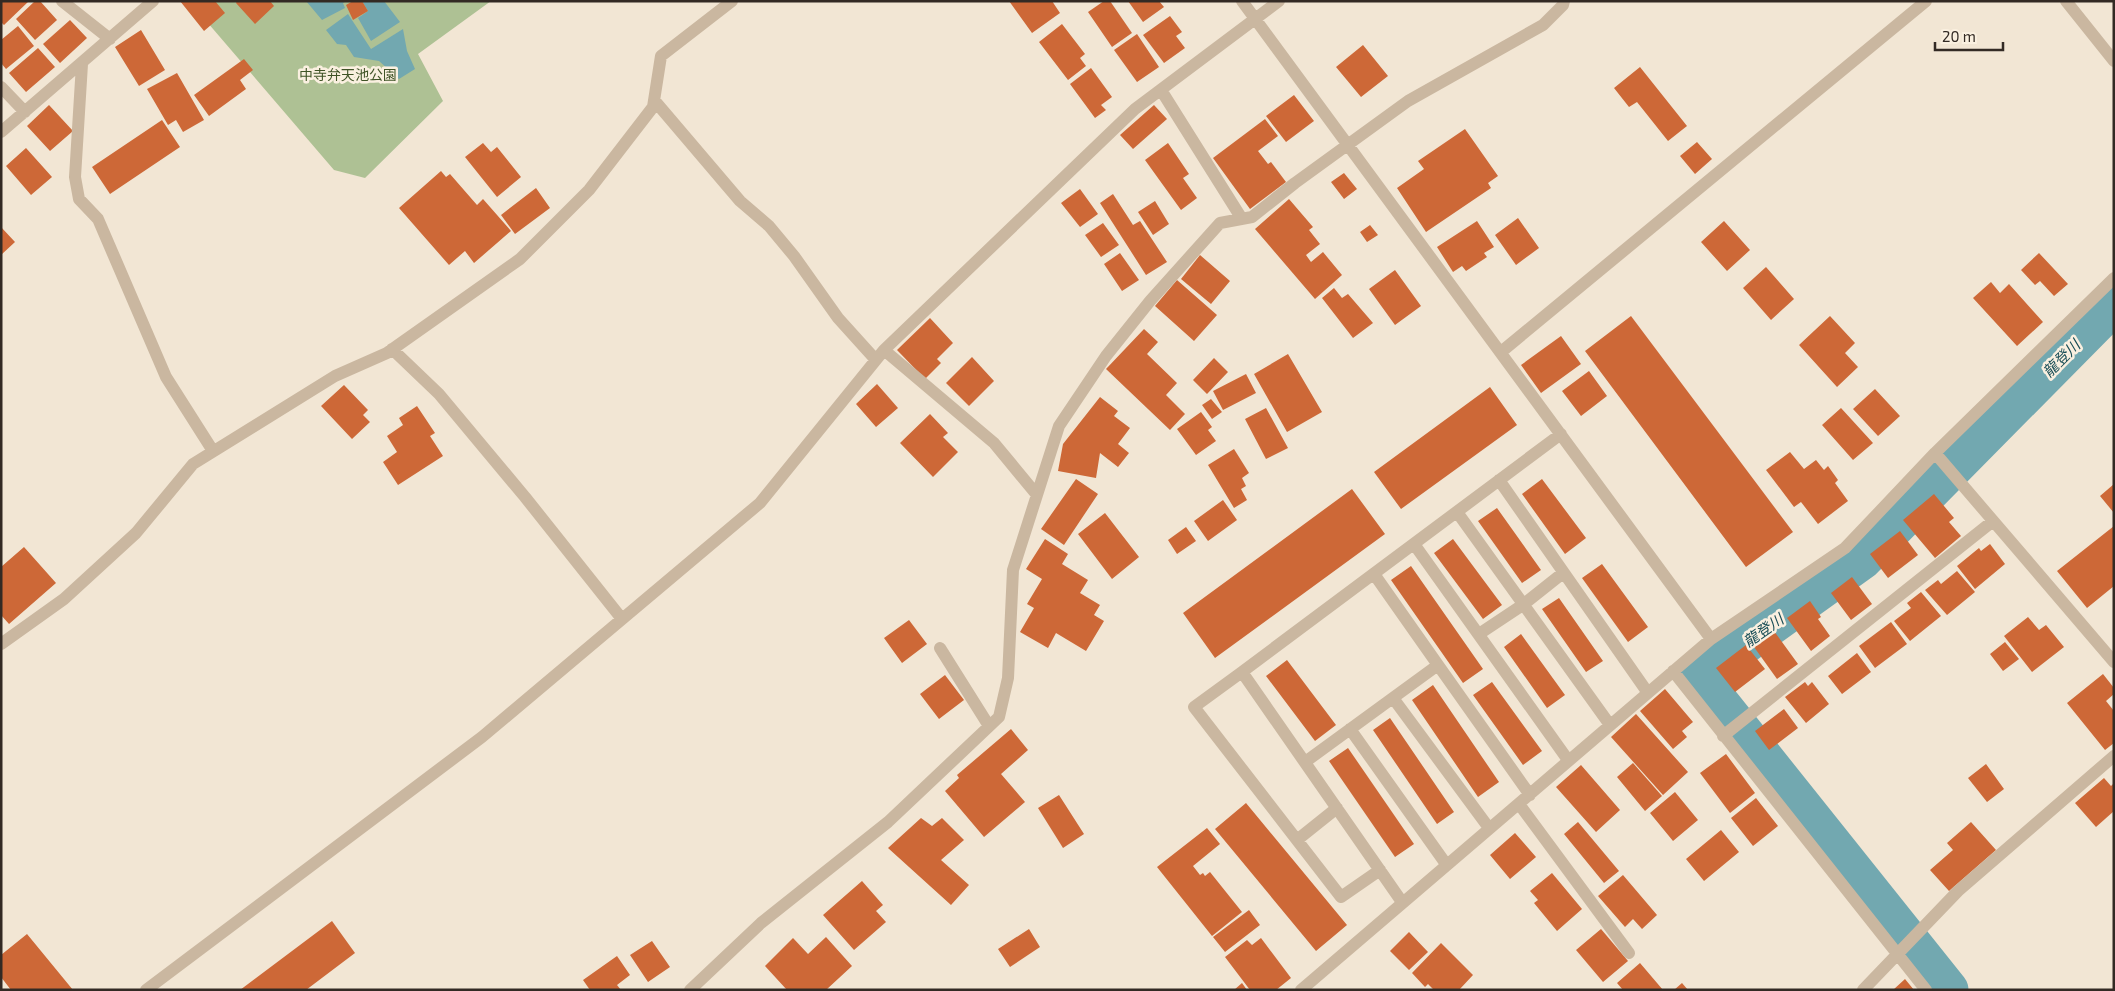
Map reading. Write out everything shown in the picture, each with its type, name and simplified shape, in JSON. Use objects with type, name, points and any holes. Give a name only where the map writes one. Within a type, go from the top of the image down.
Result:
[{"type":"street","points":[[62,1],[110,39]]},
{"type":"street","points":[[1,132],[153,1]]},
{"type":"street","points":[[1,644],[64,599],[136,533],[193,464],[335,376],[392,349],[520,259],[589,190],[654,107],[661,56],[732,1]]},
{"type":"street","points":[[1242,1],[1711,639]]},
{"type":"street","points":[[146,990],[482,737],[760,503],[880,355],[1135,109],[1279,1]]},
{"type":"street","points":[[690,990],[761,923],[888,822],[999,717],[1008,678],[1013,570],[1059,426],[1106,356],[1150,301],[1220,223],[1252,217],[1408,101],[1544,25],[1563,5],[1564,1]]},
{"type":"street","points":[[1501,352],[1926,1]]},
{"type":"street","points":[[2066,1],[2114,60]]},
{"type":"street","points":[[82,64],[74,177],[79,199],[98,220],[166,377],[213,451]]},
{"type":"street","points":[[1,87],[25,112]]},
{"type":"street","points":[[1161,90],[1242,219]]},
{"type":"street","points":[[654,100],[740,201],[769,226],[794,256],[838,318],[880,355],[994,443],[1037,495]]},
{"type":"street","points":[[1301,990],[1711,639],[1845,548],[1935,453],[2114,278]]},
{"type":"street","points":[[392,349],[439,394],[622,620]]},
{"type":"street","points":[[1380,870],[1341,897],[1194,707],[1561,434]]},
{"type":"street","points":[[1935,453],[2114,662]]},
{"type":"street","points":[[1499,480],[1648,692]]},
{"type":"street","points":[[1457,512],[1610,725]]},
{"type":"street","points":[[1723,736],[1993,521]]},
{"type":"street","points":[[1414,544],[1568,760]]},
{"type":"street","points":[[1479,634],[1524,604],[1563,573]]},
{"type":"street","points":[[1374,574],[1530,795]]},
{"type":"street","points":[[940,648],[989,726]]},
{"type":"street","points":[[1305,762],[1438,665]]},
{"type":"street","points":[[1673,671],[1926,990]]},
{"type":"street","points":[[1242,672],[1402,902]]},
{"type":"street","points":[[1393,698],[1488,828]]},
{"type":"street","points":[[1350,729],[1446,864]]},
{"type":"street","points":[[1863,990],[1958,891],[2114,756]]},
{"type":"street","points":[[1519,804],[1629,952]]},
{"type":"street","points":[[1298,840],[1337,808]]},
{"type":"green space","name":"中寺弁天池公園","points":[[189,1],[491,1],[418,54],[443,101],[365,178],[334,170]]},
{"type":"water","points":[[306,1],[347,1],[343,3],[345,8],[322,20]]},
{"type":"water","points":[[362,1],[384,1],[400,22],[371,41],[358,18],[368,11]]},
{"type":"water","points":[[348,14],[371,49],[403,29],[407,51],[415,69],[399,79],[379,61],[354,57],[346,45],[337,44],[326,30]]},
{"type":"building","points":[[1,1],[29,1],[4,25],[1,22]]},
{"type":"building","points":[[35,1],[40,1],[57,20],[35,40],[16,19]]},
{"type":"building","points":[[180,1],[215,1],[225,13],[204,31]]},
{"type":"building","points":[[237,1],[270,1],[274,6],[255,24],[236,3]]},
{"type":"building","points":[[353,1],[362,1],[368,11],[353,20],[346,5]]},
{"type":"building","points":[[1009,1],[1052,1],[1060,13],[1032,33]]},
{"type":"building","points":[[1104,1],[1110,1],[1132,33],[1112,47],[1088,12]]},
{"type":"building","points":[[1128,1],[1159,1],[1164,7],[1143,22]]},
{"type":"building","points":[[1170,16],[1182,32],[1176,36],[1185,48],[1164,63],[1143,35]]},
{"type":"building","points":[[70,20],[87,38],[60,63],[43,44]]},
{"type":"building","points":[[1062,24],[1085,54],[1080,58],[1086,66],[1068,80],[1039,42]]},
{"type":"building","points":[[18,26],[34,46],[6,69],[1,63],[1,40]]},
{"type":"building","points":[[141,30],[165,70],[139,86],[115,47]]},
{"type":"building","points":[[1137,34],[1159,67],[1137,82],[1114,50]]},
{"type":"building","points":[[1363,45],[1388,76],[1361,97],[1336,67]]},
{"type":"building","points":[[38,48],[55,67],[26,92],[9,73]]},
{"type":"building","points":[[244,59],[253,70],[240,80],[246,89],[209,116],[194,95]]},
{"type":"building","points":[[1640,67],[1687,126],[1668,141],[1637,102],[1629,107],[1614,88]]},
{"type":"building","points":[[1091,68],[1112,97],[1101,105],[1106,110],[1095,118],[1070,84]]},
{"type":"building","points":[[177,73],[204,120],[183,132],[176,120],[168,125],[147,89]]},
{"type":"building","points":[[1294,95],[1314,121],[1286,142],[1266,116]]},
{"type":"building","points":[[49,105],[73,131],[50,151],[27,126]]},
{"type":"building","points":[[1154,105],[1167,119],[1133,149],[1120,135]]},
{"type":"building","points":[[1265,119],[1278,136],[1258,151],[1268,164],[1271,162],[1286,182],[1250,209],[1213,158]]},
{"type":"building","points":[[162,120],[180,147],[110,194],[92,167]]},
{"type":"building","points":[[1465,129],[1498,176],[1488,183],[1491,188],[1426,232],[1397,188],[1424,169],[1418,161]]},
{"type":"building","points":[[1697,142],[1712,159],[1695,174],[1680,156]]},
{"type":"building","points":[[483,143],[491,152],[497,147],[521,177],[497,197],[465,157]]},
{"type":"building","points":[[1168,143],[1189,174],[1183,178],[1197,198],[1181,210],[1145,160]]},
{"type":"building","points":[[26,148],[52,177],[31,195],[6,166]]},
{"type":"building","points":[[441,171],[446,177],[450,174],[477,205],[483,199],[511,231],[474,263],[465,251],[449,265],[399,208]]},
{"type":"building","points":[[1344,173],[1357,189],[1344,199],[1331,182]]},
{"type":"building","points":[[536,188],[550,208],[515,234],[501,215]]},
{"type":"building","points":[[1080,189],[1098,214],[1080,227],[1061,203]]},
{"type":"building","points":[[1113,194],[1133,225],[1140,221],[1167,262],[1146,275],[1100,203]]},
{"type":"building","points":[[1289,199],[1313,227],[1309,230],[1320,244],[1306,255],[1311,262],[1323,252],[1342,275],[1315,299],[1255,229]]},
{"type":"building","points":[[1155,201],[1169,224],[1153,235],[1138,212]]},
{"type":"building","points":[[1518,218],[1539,248],[1516,265],[1495,235]]},
{"type":"building","points":[[1477,221],[1494,247],[1484,253],[1487,257],[1466,271],[1462,266],[1453,272],[1437,247]]},
{"type":"building","points":[[1724,221],[1750,250],[1727,271],[1701,242]]},
{"type":"building","points":[[1103,223],[1119,245],[1101,257],[1085,235]]},
{"type":"building","points":[[1370,225],[1378,235],[1367,242],[1360,232]]},
{"type":"building","points":[[1,227],[15,242],[1,255]]},
{"type":"building","points":[[1120,253],[1139,280],[1122,291],[1104,264]]},
{"type":"building","points":[[2039,253],[2068,284],[2054,296],[2040,281],[2035,285],[2021,270]]},
{"type":"building","points":[[1200,255],[1230,281],[1211,304],[1181,279]]},
{"type":"building","points":[[1766,267],[1794,299],[1771,320],[1743,288]]},
{"type":"building","points":[[1395,270],[1421,306],[1395,325],[1369,289]]},
{"type":"building","points":[[1177,280],[1217,315],[1194,341],[1155,306]]},
{"type":"building","points":[[1991,282],[2000,293],[2009,284],[2043,322],[2017,346],[1973,298]]},
{"type":"building","points":[[1334,288],[1342,298],[1348,294],[1373,323],[1353,338],[1322,298]]},
{"type":"building","points":[[1631,316],[1793,532],[1746,567],[1585,351]]},
{"type":"building","points":[[1830,316],[1855,343],[1845,353],[1858,367],[1837,387],[1799,345]]},
{"type":"building","points":[[930,318],[953,343],[937,359],[941,363],[925,379],[897,350]]},
{"type":"building","points":[[1144,329],[1158,342],[1147,354],[1177,383],[1166,395],[1185,414],[1170,430],[1106,369]]},
{"type":"building","points":[[1561,336],[1581,364],[1541,393],[1521,365]]},
{"type":"building","points":[[1288,354],[1322,412],[1287,432],[1254,374]]},
{"type":"building","points":[[972,357],[994,381],[969,406],[946,383]]},
{"type":"building","points":[[1214,358],[1228,372],[1207,394],[1193,380]]},
{"type":"building","points":[[1589,371],[1607,396],[1581,416],[1562,391]]},
{"type":"building","points":[[1246,374],[1256,393],[1223,410],[1213,391]]},
{"type":"building","points":[[877,384],[898,408],[876,427],[856,404]]},
{"type":"building","points":[[344,385],[368,410],[363,415],[370,422],[352,439],[321,406]]},
{"type":"building","points":[[1490,387],[1517,425],[1401,509],[1374,472]]},
{"type":"building","points":[[1875,389],[1900,416],[1878,436],[1853,409]]},
{"type":"building","points":[[1100,397],[1118,411],[1114,416],[1130,428],[1118,444],[1129,453],[1118,467],[1100,453],[1096,478],[1058,471],[1063,444]]},
{"type":"building","points":[[1211,399],[1222,412],[1212,419],[1202,405]]},
{"type":"building","points":[[417,406],[435,433],[430,436],[443,456],[398,485],[383,462],[397,452],[387,436],[403,425],[399,418]]},
{"type":"building","points":[[1266,408],[1288,448],[1266,459],[1245,419]]},
{"type":"building","points":[[1841,408],[1873,443],[1853,460],[1822,425]]},
{"type":"building","points":[[1201,412],[1212,427],[1208,430],[1216,441],[1196,455],[1177,429]]},
{"type":"building","points":[[930,414],[948,433],[943,437],[958,452],[933,477],[900,443]]},
{"type":"building","points":[[1234,449],[1249,473],[1242,478],[1246,486],[1241,489],[1247,500],[1234,508],[1208,465]]},
{"type":"building","points":[[1790,452],[1804,469],[1816,460],[1824,470],[1828,466],[1838,480],[1835,483],[1848,501],[1818,524],[1801,502],[1794,507],[1766,470]]},
{"type":"building","points":[[1076,479],[1098,494],[1064,545],[1041,529]]},
{"type":"building","points":[[1542,479],[1586,538],[1565,554],[1522,494]]},
{"type":"building","points":[[2114,484],[2114,513],[2100,496]]},
{"type":"building","points":[[1352,489],[1385,534],[1215,658],[1183,613]]},
{"type":"building","points":[[1934,494],[1954,518],[1949,522],[1961,536],[1935,558],[1903,520]]},
{"type":"building","points":[[1223,500],[1237,520],[1208,541],[1194,521]]},
{"type":"building","points":[[1497,508],[1541,570],[1522,583],[1478,521]]},
{"type":"building","points":[[1105,513],[1139,557],[1112,579],[1078,534]]},
{"type":"building","points":[[2114,526],[2114,586],[2087,608],[2057,571]]},
{"type":"building","points":[[1186,527],[1196,541],[1177,554],[1168,540]]},
{"type":"building","points":[[1900,531],[1918,555],[1888,578],[1870,554]]},
{"type":"building","points":[[1045,539],[1068,554],[1062,564],[1088,580],[1080,593],[1100,605],[1094,615],[1104,621],[1086,651],[1056,633],[1048,648],[1020,632],[1034,608],[1027,604],[1042,579],[1026,569]]},
{"type":"building","points":[[1453,539],[1502,605],[1483,619],[1434,553]]},
{"type":"building","points":[[1990,544],[2005,564],[1975,589],[1957,566],[1979,548],[1981,551]]},
{"type":"building","points":[[24,547],[56,583],[9,624],[1,615],[1,567]]},
{"type":"building","points":[[1602,564],[1648,627],[1628,642],[1582,578]]},
{"type":"building","points":[[1411,566],[1483,669],[1463,683],[1391,580]]},
{"type":"building","points":[[1957,571],[1975,592],[1947,615],[1925,590],[1938,580],[1941,584]]},
{"type":"building","points":[[1852,577],[1872,604],[1851,620],[1831,593]]},
{"type":"building","points":[[1921,592],[1941,616],[1910,641],[1894,621],[1911,608],[1907,603]]},
{"type":"building","points":[[1559,598],[1603,661],[1586,672],[1542,609]]},
{"type":"building","points":[[1810,601],[1821,617],[1818,619],[1830,636],[1811,651],[1787,618]]},
{"type":"building","points":[[2028,617],[2039,630],[2046,625],[2064,647],[2032,672],[2004,636]]},
{"type":"building","points":[[909,620],[927,644],[902,663],[884,638]]},
{"type":"building","points":[[1891,622],[1907,644],[1875,668],[1859,646]]},
{"type":"building","points":[[1774,631],[1798,664],[1777,679],[1754,647]]},
{"type":"building","points":[[1521,634],[1565,695],[1547,708],[1504,647]]},
{"type":"building","points":[[2005,642],[2019,659],[2003,671],[1990,654]]},
{"type":"building","points":[[1746,645],[1765,669],[1735,692],[1716,668]]},
{"type":"building","points":[[1857,653],[1871,672],[1842,694],[1828,676]]},
{"type":"building","points":[[1287,660],[1336,725],[1315,741],[1266,676]]},
{"type":"building","points":[[2103,674],[2114,688],[2114,694],[2106,701],[2114,711],[2114,743],[2105,750],[2067,703]]},
{"type":"building","points":[[945,675],[964,700],[939,719],[920,694]]},
{"type":"building","points":[[1492,682],[1542,751],[1523,765],[1473,695]]},
{"type":"building","points":[[1805,682],[1808,686],[1812,682],[1829,704],[1806,723],[1785,697]]},
{"type":"building","points":[[1433,685],[1499,782],[1478,797],[1412,700]]},
{"type":"building","points":[[1665,689],[1693,722],[1682,731],[1687,737],[1673,749],[1640,711]]},
{"type":"building","points":[[1784,709],[1798,728],[1769,750],[1755,731]]},
{"type":"building","points":[[1636,714],[1688,772],[1663,795],[1611,737]]},
{"type":"building","points":[[1390,718],[1454,812],[1437,824],[1373,730]]},
{"type":"building","points":[[1011,729],[1028,750],[1001,774],[1025,802],[984,837],[945,791],[959,778],[957,775]]},
{"type":"building","points":[[1348,748],[1414,844],[1395,857],[1329,761]]},
{"type":"building","points":[[1726,754],[1755,793],[1730,813],[1700,773]]},
{"type":"building","points":[[1633,763],[1662,796],[1645,811],[1617,777]]},
{"type":"building","points":[[1986,764],[2004,789],[1987,802],[1968,778]]},
{"type":"building","points":[[1581,765],[1620,810],[1596,832],[1556,787]]},
{"type":"building","points":[[2104,778],[2111,786],[2114,783],[2114,811],[2096,827],[2075,803]]},
{"type":"building","points":[[1675,792],[1698,820],[1673,841],[1650,813]]},
{"type":"building","points":[[1059,795],[1084,834],[1063,848],[1038,808]]},
{"type":"building","points":[[1756,798],[1778,826],[1753,846],[1731,818]]},
{"type":"building","points":[[1246,803],[1347,925],[1316,951],[1215,829]]},
{"type":"building","points":[[921,818],[932,826],[942,818],[964,840],[941,860],[969,885],[951,905],[888,848]]},
{"type":"building","points":[[1578,822],[1619,871],[1604,883],[1564,834]]},
{"type":"building","points":[[1971,822],[1996,850],[1949,891],[1930,870],[1953,850],[1947,843]]},
{"type":"building","points":[[1207,828],[1220,844],[1193,866],[1200,875],[1203,873],[1205,876],[1210,872],[1242,912],[1212,936],[1157,867]]},
{"type":"building","points":[[1721,830],[1739,852],[1704,881],[1686,859]]},
{"type":"building","points":[[1515,833],[1536,857],[1510,879],[1490,855]]},
{"type":"building","points":[[1552,873],[1582,909],[1557,931],[1534,903],[1538,900],[1530,891]]},
{"type":"building","points":[[1623,875],[1657,915],[1642,929],[1633,919],[1625,927],[1598,896]]},
{"type":"building","points":[[862,881],[883,905],[876,911],[886,922],[854,950],[823,915]]},
{"type":"building","points":[[1249,910],[1260,925],[1225,952],[1213,937]]},
{"type":"building","points":[[332,921],[355,953],[306,990],[240,990]]},
{"type":"building","points":[[1029,929],[1040,947],[1010,967],[998,949]]},
{"type":"building","points":[[1601,929],[1628,961],[1603,982],[1576,950]]},
{"type":"building","points":[[1409,932],[1428,952],[1409,970],[1390,951]]},
{"type":"building","points":[[27,934],[73,990],[11,990],[1,977],[1,955]]},
{"type":"building","points":[[826,937],[852,966],[826,990],[787,990],[765,966],[793,938],[808,954]]},
{"type":"building","points":[[1261,938],[1291,978],[1276,990],[1250,990],[1225,957],[1247,940],[1252,945]]},
{"type":"building","points":[[652,941],[670,967],[648,982],[630,955]]},
{"type":"building","points":[[1441,943],[1473,975],[1459,990],[1434,990],[1428,984],[1425,987],[1412,973]]},
{"type":"building","points":[[617,956],[630,975],[617,985],[621,990],[590,990],[583,980]]},
{"type":"building","points":[[1640,963],[1663,990],[1623,990],[1617,983]]},
{"type":"building","points":[[1905,979],[1914,990],[1893,990]]},
{"type":"building","points":[[1242,983],[1247,990],[1234,990]]},
{"type":"building","points":[[1682,983],[1688,990],[1674,990]]},
{"type":"waterway","name":"龍登川","points":[[1948,990],[1698,677],[1862,559],[2114,304]]}]
